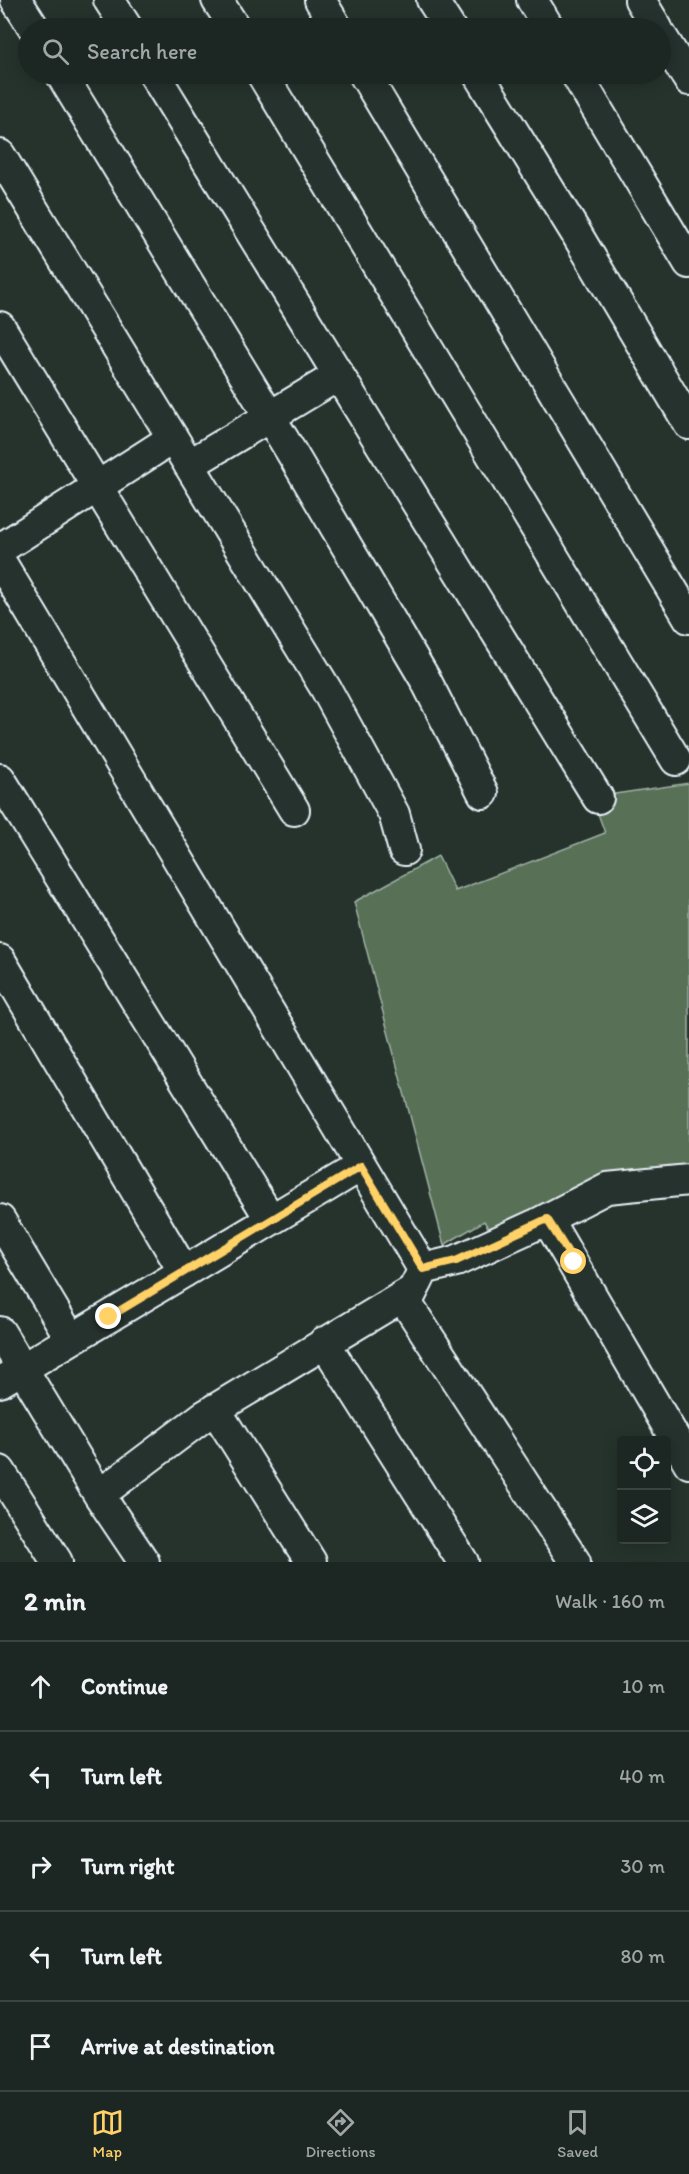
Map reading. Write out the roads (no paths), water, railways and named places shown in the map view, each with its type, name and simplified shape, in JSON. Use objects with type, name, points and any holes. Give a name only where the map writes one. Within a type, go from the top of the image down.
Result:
[{"type":"street","points":[[16,0],[28,18]]},
{"type":"street","points":[[109,0],[121,18]]},
{"type":"street","points":[[217,0],[229,18]]},
{"type":"street","points":[[320,0],[331,18]]},
{"type":"street","points":[[432,0],[444,18]]},
{"type":"street","points":[[532,0],[543,18]]},
{"type":"street","points":[[640,0],[651,18]]},
{"type":"street","points":[[671,51],[689,80]]},
{"type":"street","points":[[67,84],[270,417],[425,679],[483,793]]},
{"type":"street","points":[[160,84],[598,798]]},
{"type":"street","points":[[268,84],[676,760]]},
{"type":"street","points":[[370,84],[689,618]]},
{"type":"street","points":[[484,84],[576,232],[689,424]]},
{"type":"street","points":[[582,84],[689,263]]},
{"type":"street","points":[[0,155],[326,689],[394,814],[404,850]]},
{"type":"street","points":[[0,327],[294,810]]},
{"type":"street","points":[[189,465],[339,375]]},
{"type":"street","points":[[0,549],[173,438]]},
{"type":"street","points":[[0,561],[361,1166],[417,1281]]},
{"type":"street","points":[[0,779],[271,1220]]},
{"type":"street","points":[[0,960],[184,1272]]},
{"type":"street","points":[[11,1376],[361,1166]]},
{"type":"street","points":[[99,1496],[215,1409],[417,1281],[607,1188],[688,1182]]},
{"type":"street","points":[[547,1219],[689,1463]]},
{"type":"street","points":[[0,1220],[71,1339]]},
{"type":"street","points":[[417,1281],[406,1304],[575,1562]]},
{"type":"street","points":[[0,1332],[11,1376],[144,1562]]},
{"type":"street","points":[[324,1342],[463,1562]]},
{"type":"street","points":[[215,1409],[311,1562]]},
{"type":"street","points":[[0,1471],[57,1562]]}]
